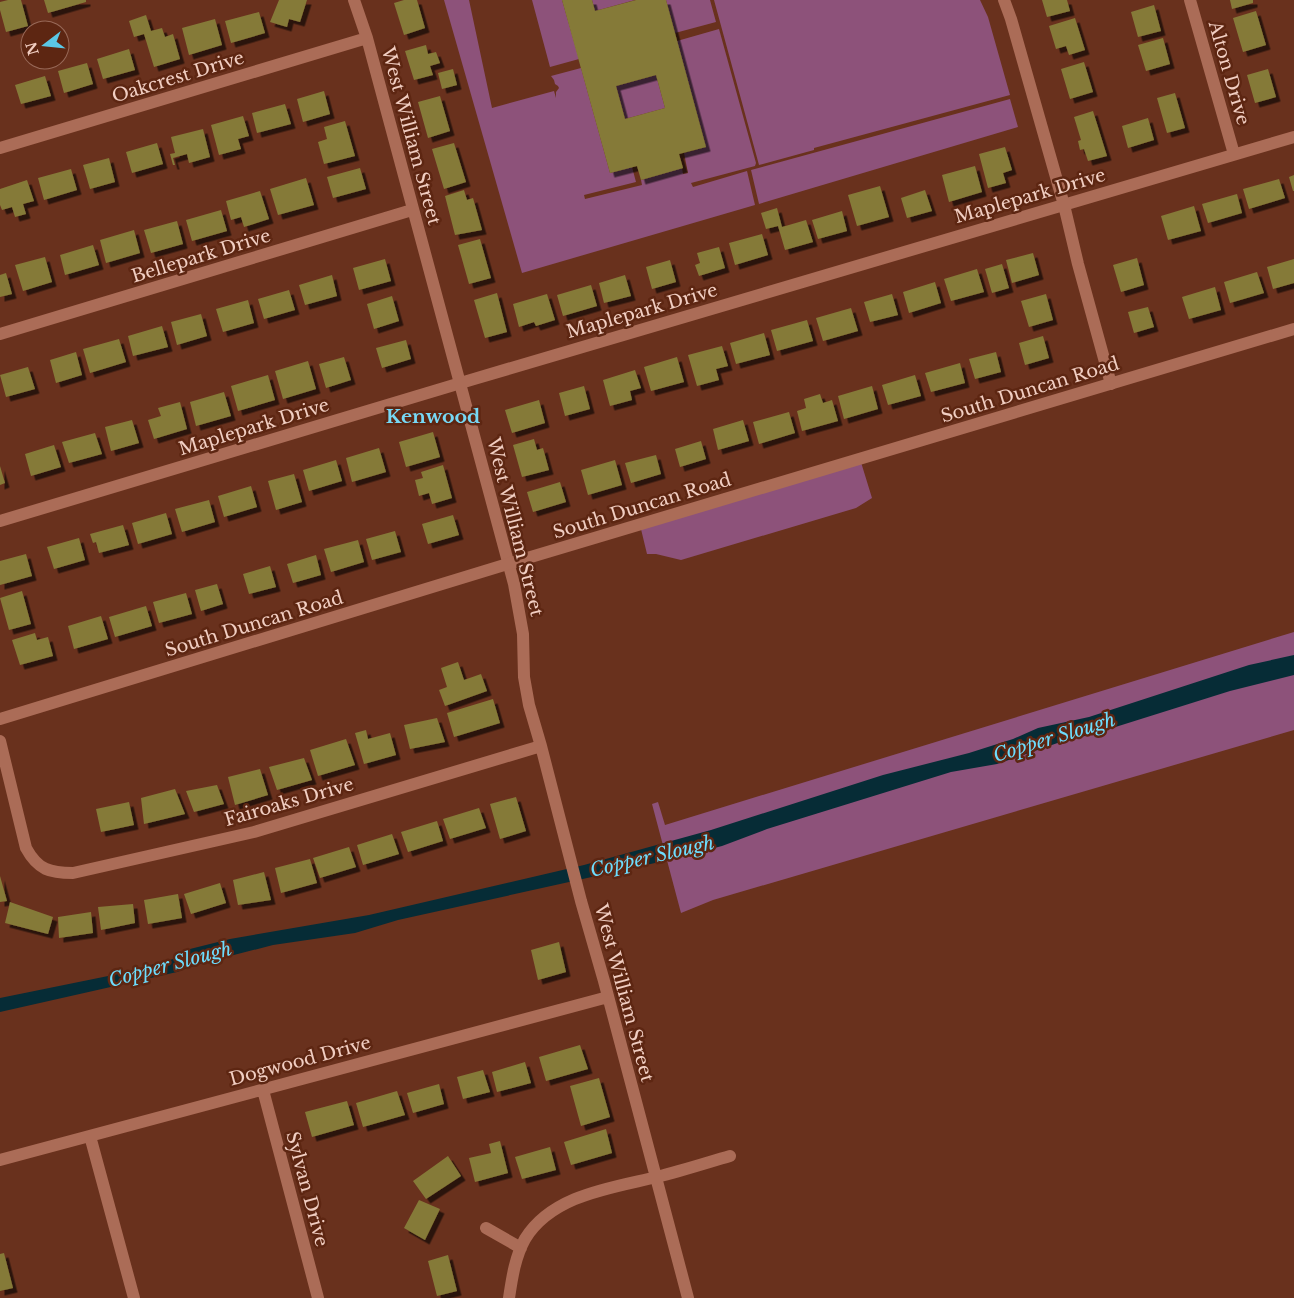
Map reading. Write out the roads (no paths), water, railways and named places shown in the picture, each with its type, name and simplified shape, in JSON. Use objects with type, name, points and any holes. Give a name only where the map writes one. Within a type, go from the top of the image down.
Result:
[{"type":"street","name":"West William Street","points":[[354,0],[367,38],[520,609],[523,634],[524,677],[529,705],[688,1298]]},
{"type":"street","points":[[1004,0],[1064,205],[1111,384]]},
{"type":"street","name":"Alton Drive","points":[[1190,0],[1234,154]]},
{"type":"street","name":"Oakcrest Drive","points":[[0,148],[367,38]]},
{"type":"street","name":"Maplepark Drive","points":[[0,521],[1294,137]]},
{"type":"street","name":"Bellepark Drive","points":[[0,334],[412,210]]},
{"type":"street","name":"South Duncan Road","points":[[0,719],[508,564],[1294,330]]},
{"type":"street","name":"Fairoaks Drive","points":[[0,741],[26,848],[32,859],[43,868],[57,873],[73,874],[254,832],[541,746]]},
{"type":"street","name":"Dogwood Drive","points":[[0,1160],[608,997]]},
{"type":"street","name":"Sylvan Drive","points":[[263,1090],[318,1298]]},
{"type":"street","points":[[90,1136],[134,1298]]},
{"type":"street","points":[[509,1298],[517,1258],[521,1248],[526,1238],[550,1213],[568,1202],[594,1192],[730,1156]]},
{"type":"street","points":[[486,1228],[521,1248]]},
{"type":"water","name":"Copper Slough","points":[[1294,655],[1294,675],[1230,691],[1090,735],[1069,739],[997,764],[951,772],[767,829],[722,846],[664,861],[398,920],[355,933],[273,945],[199,964],[177,972],[0,1012],[0,998],[118,974],[184,956],[190,949],[230,939],[369,915],[584,865],[711,830],[883,775],[969,753],[1013,739],[1038,728],[1089,717],[1249,665]]},
{"type":"district","name":"Kenwood","points":[[433,416]]}]
